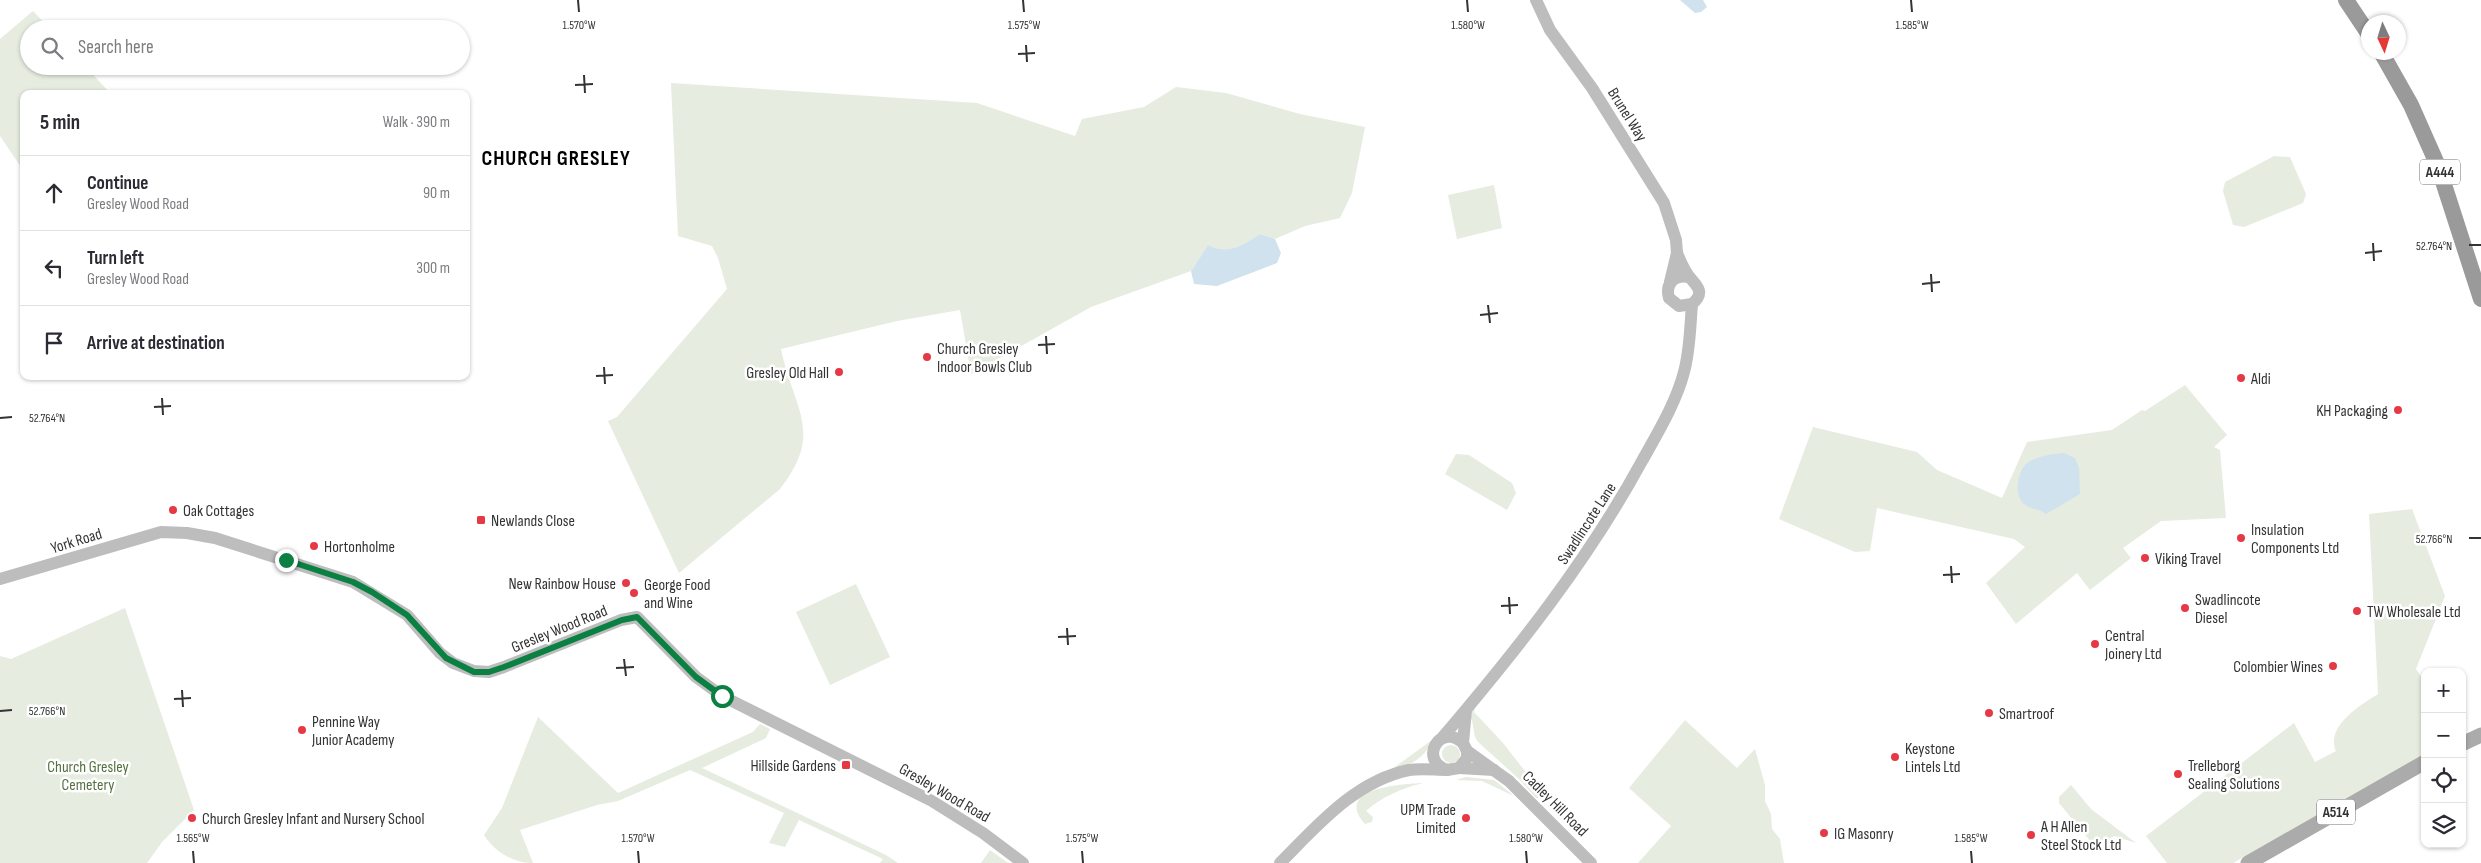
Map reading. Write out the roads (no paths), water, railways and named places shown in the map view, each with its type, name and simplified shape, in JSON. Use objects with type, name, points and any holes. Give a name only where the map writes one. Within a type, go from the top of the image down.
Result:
[{"type":"highway","points":[[2346,0],[2361,22]]},
{"type":"highway","name":"A444","points":[[2386,60],[2411,105],[2438,166],[2481,299]]},
{"type":"main road","points":[[2466,742],[2481,735]]},
{"type":"main road","name":"A514","points":[[2248,863],[2421,764]]},
{"type":"street","name":"Brunel Way","points":[[1536,0],[1550,30],[1592,88],[1664,203],[1673,228],[1677,253],[1689,276]]},
{"type":"street","name":"Brunel Way","points":[[1670,282],[1677,253]]},
{"type":"street","points":[[1675,305],[1683,307],[1692,304],[1698,296],[1699,289],[1696,282],[1689,276],[1677,277],[1670,282],[1667,292],[1690,330]]},
{"type":"street","name":"Swadlincote Lane","points":[[1442,738],[1483,687],[1508,661],[1557,598],[1628,487],[1659,430],[1683,375],[1690,345],[1692,304]]},
{"type":"street","name":"York Road","points":[[0,580],[161,532]]},
{"type":"street","name":"Gresley Wood Road","points":[[161,532],[187,533],[215,538],[353,582],[407,615],[446,658],[474,672],[489,672],[504,667],[622,620],[637,617],[696,677],[722,696],[932,801],[983,833],[1023,863]]},
{"type":"street","points":[[1453,769],[1467,758],[1465,747],[1466,710]]},
{"type":"street","points":[[1410,770],[1433,751],[1442,738],[1450,736],[1458,738],[1465,747]]},
{"type":"street","name":"Cadley Hill Road","points":[[1465,747],[1509,781],[1591,863]]},
{"type":"street","points":[[1433,751],[1435,762],[1453,769]]},
{"type":"street","points":[[1280,863],[1328,816],[1361,790],[1385,777],[1410,770],[1494,770]]},
{"type":"water","points":[[1680,0],[1703,0],[1707,7],[1701,12],[1695,13]]},
{"type":"water","points":[[1260,234],[1275,239],[1281,253],[1277,263],[1217,286],[1194,284],[1191,271],[1208,245],[1222,249],[1235,248]]},
{"type":"water","points":[[2064,453],[2075,458],[2079,468],[2080,494],[2046,514],[2024,504],[2019,496],[2018,484],[2020,473],[2026,464],[2039,457]]},
{"type":"place","name":"Church Gresley Indoor Bowls Club","points":[[927,357]]},
{"type":"place","name":"Gresley Old Hall","points":[[839,372]]},
{"type":"place","name":"Aldi","points":[[2241,378]]},
{"type":"place","name":"KH Packaging","points":[[2398,410]]},
{"type":"place","name":"Oak Cottages","points":[[173,510]]},
{"type":"place","name":"Newlands Close","points":[[481,520]]},
{"type":"place","name":"Insulation Components Ltd","points":[[2241,538]]},
{"type":"place","name":"Hortonholme","points":[[314,546]]},
{"type":"place","name":"Viking Travel","points":[[2145,558]]},
{"type":"place","name":"New Rainbow House","points":[[626,583]]},
{"type":"place","name":"George Food and Wine","points":[[634,593]]},
{"type":"place","name":"Swadlincote Diesel","points":[[2185,608]]},
{"type":"place","name":"TW Wholesale Ltd","points":[[2357,611]]},
{"type":"place","name":"Central Joinery Ltd","points":[[2095,644]]},
{"type":"place","name":"Colombier Wines","points":[[2333,666]]},
{"type":"place","name":"Smartroof","points":[[1989,713]]},
{"type":"place","name":"Pennine Way Junior Academy","points":[[302,730]]},
{"type":"place","name":"Keystone Lintels Ltd","points":[[1895,757]]},
{"type":"place","name":"Hillside Gardens","points":[[846,765]]},
{"type":"place","name":"Trelleborg Sealing Solutions","points":[[2178,774]]},
{"type":"place","name":"Church Gresley Infant and Nursery School","points":[[192,818]]},
{"type":"place","name":"UPM Trade Limited","points":[[1466,818]]},
{"type":"place","name":"IG Masonry","points":[[1824,833]]},
{"type":"place","name":"A H Allen Steel Stock Ltd","points":[[2031,835]]},
{"type":"district","name":"CHURCH GRESLEY","points":[[556,158]]},
{"type":"park label","name":"Church Gresley Cemetery","points":[[88,775]]}]
